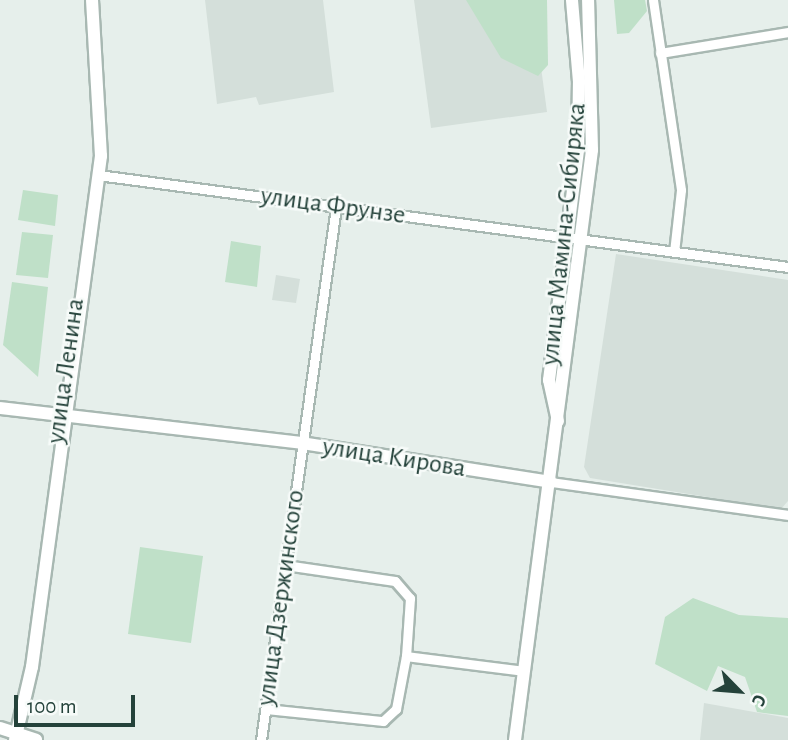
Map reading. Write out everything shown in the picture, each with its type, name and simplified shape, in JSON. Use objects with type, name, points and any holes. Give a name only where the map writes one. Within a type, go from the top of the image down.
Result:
[{"type":"main road","name":"улица Ленина","points":[[14,737],[63,416],[96,174],[90,0]]},
{"type":"main road","name":"улица Мамина-Сибиряка","points":[[560,424],[549,380],[578,150],[572,0]]},
{"type":"main road","name":"улица Мамина-Сибиряка","points":[[515,740],[583,239],[593,136],[587,0]]},
{"type":"main road","name":"улица Кирова","points":[[0,408],[302,443],[551,482]]},
{"type":"main road","points":[[0,729],[14,737],[36,740]]},
{"type":"street","points":[[653,0],[681,190],[674,252]]},
{"type":"street","points":[[660,53],[788,32]]},
{"type":"street","name":"улица Фрунзе","points":[[96,174],[788,267]]},
{"type":"street","name":"улица Дзержинского","points":[[261,740],[336,207]]},
{"type":"street","name":"улица Кирова","points":[[551,482],[788,515]]},
{"type":"street","points":[[266,709],[383,721],[396,709],[406,656],[410,598],[395,581],[285,565]]},
{"type":"street","points":[[406,656],[524,671]]},
{"type":"shaded area","points":[[205,0],[323,0],[334,92],[259,105],[256,97],[217,104]]},
{"type":"shaded area","points":[[414,0],[532,0],[547,112],[431,128]]},
{"type":"shaded area","points":[[616,254],[788,280],[788,501],[781,509],[590,478],[584,467]]},
{"type":"shaded area","points":[[276,275],[300,279],[296,303],[272,300]]},
{"type":"shaded area","points":[[704,703],[788,718],[788,740],[700,740]]},
{"type":"green space","points":[[466,0],[547,0],[548,65],[538,76],[501,58]]},
{"type":"green space","points":[[614,0],[645,0],[647,11],[629,33],[617,34]]},
{"type":"green space","points":[[23,190],[58,195],[55,226],[18,220]]},
{"type":"green space","points":[[22,232],[53,235],[48,278],[16,275]]},
{"type":"green space","points":[[231,241],[261,246],[257,287],[225,282]]},
{"type":"green space","points":[[12,282],[48,287],[38,377],[3,345]]},
{"type":"green space","points":[[140,547],[203,556],[191,643],[128,634]]},
{"type":"green space","points":[[693,598],[739,615],[788,618],[788,716],[757,712],[745,677],[718,666],[707,691],[655,664],[665,617]]}]
